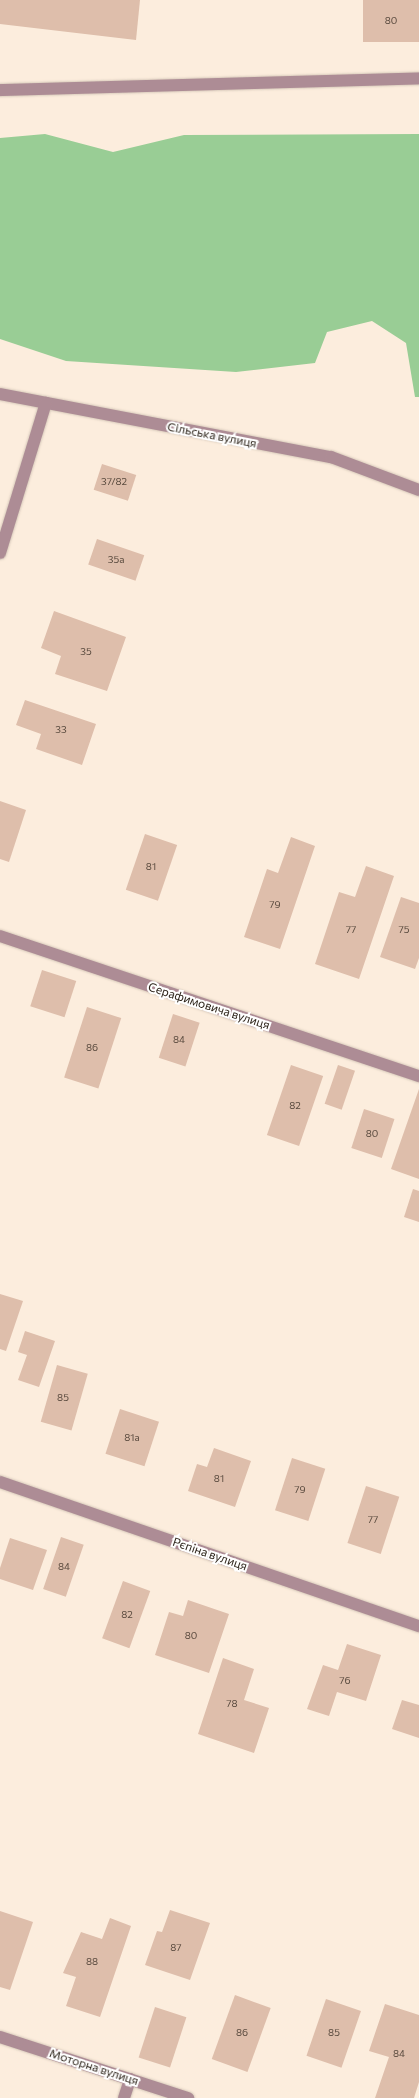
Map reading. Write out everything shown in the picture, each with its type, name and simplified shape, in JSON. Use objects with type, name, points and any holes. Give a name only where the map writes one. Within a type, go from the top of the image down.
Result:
[{"type":"street","points":[[0,90],[419,78]]},
{"type":"street","name":"Сільська вулиця","points":[[0,394],[330,457],[419,490]]},
{"type":"street","points":[[0,553],[46,403]]},
{"type":"street","name":"Серафимовича вулиця","points":[[0,936],[419,1076]]},
{"type":"street","name":"Рєпіна вулиця","points":[[0,1482],[419,1626]]},
{"type":"street","name":"Моторна вулиця","points":[[0,2036],[188,2098]]},
{"type":"street","points":[[124,2098],[130,2079]]},
{"type":"green space","points":[[45,134],[113,152],[184,135],[419,134],[419,397],[415,397],[406,343],[372,321],[327,332],[315,363],[236,372],[66,361],[0,339],[0,138]]},
{"type":"building","points":[[0,0],[140,0],[136,40],[0,24]]},
{"type":"building","points":[[363,0],[419,0],[419,42],[363,42]]},
{"type":"building","points":[[102,464],[136,475],[128,501],[94,490]]},
{"type":"building","points":[[97,539],[144,555],[135,581],[88,565]]},
{"type":"building","points":[[54,611],[126,637],[107,691],[55,674],[61,656],[41,648]]},
{"type":"building","points":[[25,700],[96,724],[82,765],[36,749],[41,734],[16,725]]},
{"type":"building","points":[[0,801],[26,810],[9,862],[0,859]]},
{"type":"building","points":[[145,834],[177,845],[158,901],[126,890]]},
{"type":"building","points":[[291,837],[315,846],[280,949],[244,937],[267,869],[278,873]]},
{"type":"building","points":[[366,866],[394,876],[359,979],[315,964],[339,892],[355,897]]},
{"type":"building","points":[[401,897],[419,903],[419,958],[415,969],[380,957]]},
{"type":"building","points":[[42,970],[76,981],[64,1017],[30,1006]]},
{"type":"building","points":[[87,1007],[121,1018],[98,1089],[64,1077]]},
{"type":"building","points":[[173,1014],[200,1023],[185,1066],[159,1058]]},
{"type":"building","points":[[291,1065],[323,1076],[299,1146],[267,1135]]},
{"type":"building","points":[[338,1065],[355,1071],[342,1110],[325,1104]]},
{"type":"building","points":[[419,1089],[419,1179],[391,1169]]},
{"type":"building","points":[[364,1109],[394,1119],[382,1158],[351,1148]]},
{"type":"building","points":[[413,1189],[419,1191],[419,1222],[404,1217]]},
{"type":"building","points":[[0,1294],[23,1301],[6,1351],[0,1349]]},
{"type":"building","points":[[25,1331],[55,1341],[39,1387],[18,1380],[27,1355],[18,1352]]},
{"type":"building","points":[[57,1365],[88,1374],[71,1431],[41,1422]]},
{"type":"building","points":[[120,1409],[159,1422],[144,1466],[105,1454]]},
{"type":"building","points":[[214,1448],[251,1461],[235,1507],[188,1491],[197,1464],[207,1467]]},
{"type":"building","points":[[292,1458],[325,1469],[308,1521],[275,1510]]},
{"type":"building","points":[[366,1486],[399,1497],[381,1554],[347,1543]]},
{"type":"building","points":[[61,1537],[84,1545],[66,1597],[43,1589]]},
{"type":"building","points":[[10,1538],[47,1550],[33,1590],[0,1579],[0,1568]]},
{"type":"building","points":[[123,1581],[150,1591],[129,1648],[102,1638]]},
{"type":"building","points":[[188,1600],[229,1614],[209,1673],[155,1655],[169,1612],[183,1616]]},
{"type":"building","points":[[347,1644],[381,1655],[366,1701],[337,1692],[329,1716],[307,1709],[323,1665],[338,1670]]},
{"type":"building","points":[[223,1658],[254,1669],[244,1700],[269,1708],[254,1753],[198,1734]]},
{"type":"building","points":[[402,1700],[419,1705],[419,1738],[392,1729]]},
{"type":"building","points":[[170,1910],[210,1923],[190,1980],[145,1965],[157,1931],[162,1932]]},
{"type":"building","points":[[0,1911],[33,1922],[10,1990],[0,1987]]},
{"type":"building","points":[[110,1918],[131,1926],[100,2017],[66,2006],[76,1977],[63,1973],[81,1932],[102,1939]]},
{"type":"building","points":[[235,1995],[271,2008],[247,2072],[212,2059]]},
{"type":"building","points":[[326,1999],[361,2011],[341,2068],[306,2056]]},
{"type":"building","points":[[385,2004],[419,2015],[419,2082],[414,2098],[375,2098],[389,2057],[369,2051]]},
{"type":"building","points":[[155,2007],[186,2017],[170,2068],[139,2057]]}]
